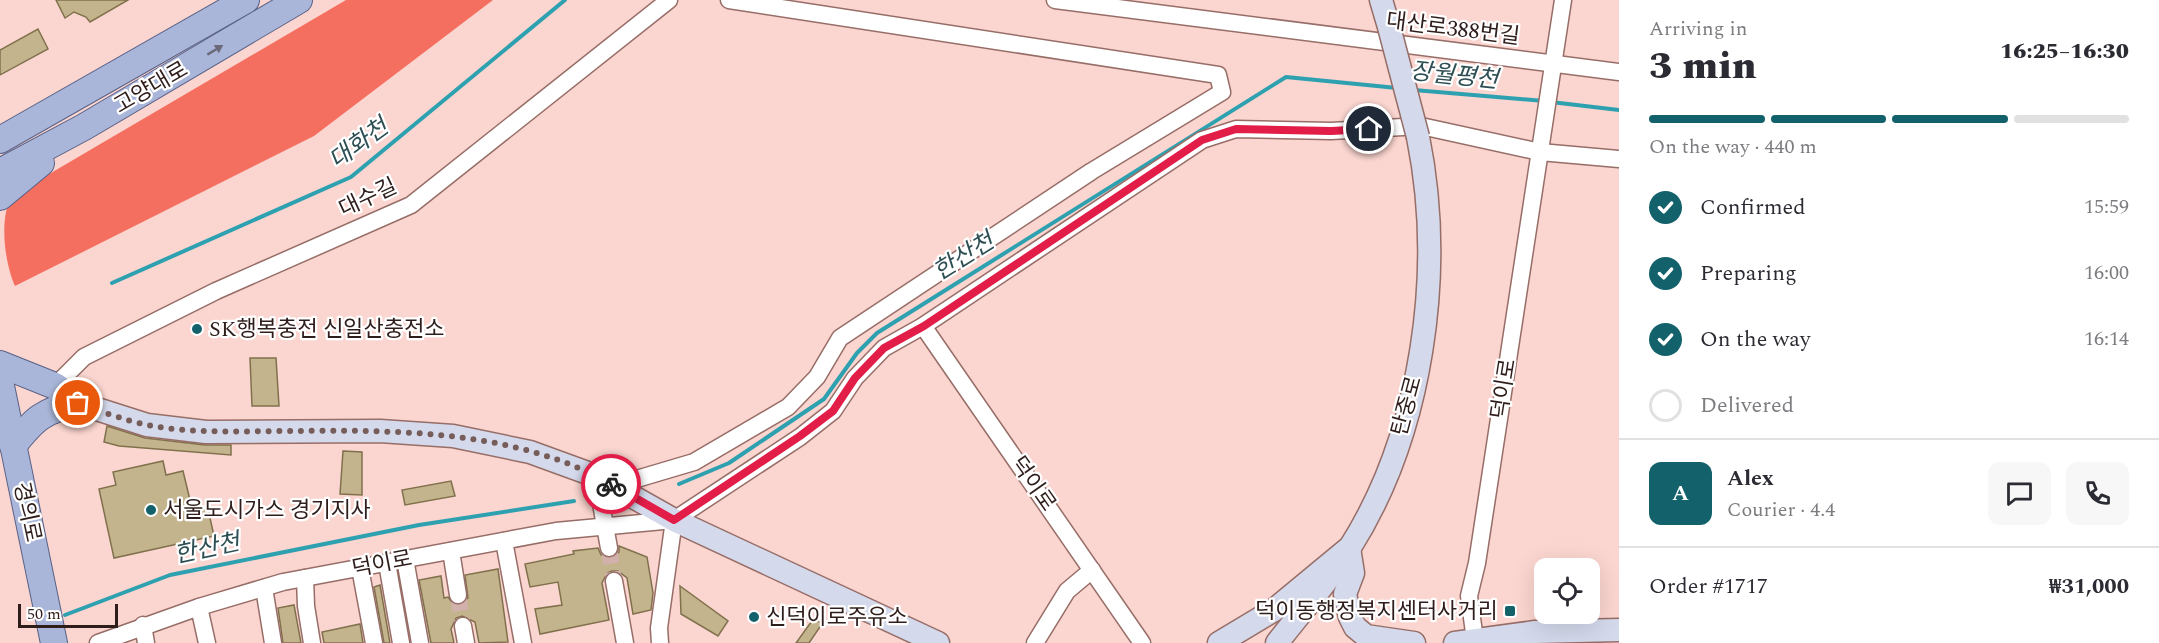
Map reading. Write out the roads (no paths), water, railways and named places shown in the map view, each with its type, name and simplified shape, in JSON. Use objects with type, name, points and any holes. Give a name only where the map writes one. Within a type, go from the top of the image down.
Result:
[{"type":"main road","name":"고양대로","points":[[0,140],[246,0]]},
{"type":"main road","name":"고양대로","points":[[0,172],[84,127],[299,0]]},
{"type":"main road","name":"탄중로","points":[[1277,643],[1349,549],[1388,472],[1416,379],[1429,301],[1430,229],[1427,179],[1420,131],[1381,0]]},
{"type":"main road","points":[[0,129],[69,100],[164,48]]},
{"type":"main road","points":[[0,197],[84,127]]},
{"type":"main road","points":[[0,364],[55,387],[78,403],[147,425],[206,432],[380,430],[453,436],[530,452],[605,481],[674,520],[938,643]]},
{"type":"main road","name":"경의로","points":[[0,381],[4,415],[13,446],[54,643]]},
{"type":"main road","points":[[13,446],[34,420],[48,410],[78,403]]},
{"type":"main road","points":[[1219,643],[1274,610],[1349,549],[1353,573],[1346,594],[1350,617],[1355,627],[1366,636],[1414,643]]},
{"type":"main road","name":"덕이로","points":[[1465,642],[1535,632],[1619,630]]},
{"type":"street","name":"대수길","points":[[55,387],[84,357],[216,291],[411,204],[669,0]]},
{"type":"street","points":[[609,548],[605,527],[605,481],[694,462],[788,407],[817,377],[840,338],[1092,171],[1222,92],[1218,75],[729,0]]},
{"type":"street","points":[[1055,0],[1139,5]]},
{"type":"street","points":[[1552,70],[1563,0]]},
{"type":"street","name":"대산로388번길","points":[[1139,5],[1552,70],[1619,72]]},
{"type":"street","name":"덕이로","points":[[1465,642],[1468,596],[1477,562],[1552,70]]},
{"type":"street","name":"덕이로","points":[[98,643],[143,625],[199,607],[305,578],[556,531],[674,520],[800,436],[833,411],[855,378],[884,348],[924,326],[1202,140],[1236,129],[1420,131]]},
{"type":"street","points":[[1420,131],[1541,145],[1619,159]]},
{"type":"street","name":"덕이로","points":[[924,326],[1142,643]]},
{"type":"street","points":[[660,643],[659,628],[674,520]]},
{"type":"street","points":[[504,541],[523,643]]},
{"type":"street","points":[[451,551],[458,595]]},
{"type":"street","points":[[405,559],[420,643]]},
{"type":"street","points":[[387,563],[401,643]]},
{"type":"street","points":[[360,568],[374,643]]},
{"type":"street","points":[[1035,643],[1067,591],[1092,570]]},
{"type":"street","points":[[305,578],[306,606],[312,643]]},
{"type":"street","points":[[615,581],[625,643]]},
{"type":"street","points":[[264,588],[273,643]]},
{"type":"street","points":[[199,607],[207,643]]},
{"type":"street","points":[[143,625],[146,643]]},
{"type":"street","points":[[464,626],[466,643]]},
{"type":"waterway","name":"대화천","points":[[112,283],[351,177],[565,0]]},
{"type":"waterway","name":"한산천","points":[[679,484],[729,463],[824,399],[857,353],[877,333],[1286,77],[1397,88]]},
{"type":"waterway","name":"장월평천","points":[[1414,90],[1544,101]]},
{"type":"waterway","name":"장월평천","points":[[1551,102],[1619,110]]},
{"type":"waterway","name":"한산천","points":[[65,615],[170,575],[419,525],[574,501]]},
{"type":"tunnel","points":[[609,548],[614,581]]},
{"type":"tunnel","points":[[458,595],[463,626]]},
{"type":"place","name":"SK행복충전 신일산충전소","points":[[197,329]]},
{"type":"place","name":"서울도시가스 경기지사","points":[[151,510]]},
{"type":"place","name":"덕이동행정복지센터사거리","points":[[1510,611]]},
{"type":"place","name":"신덕이로주유소","points":[[754,617]]}]
